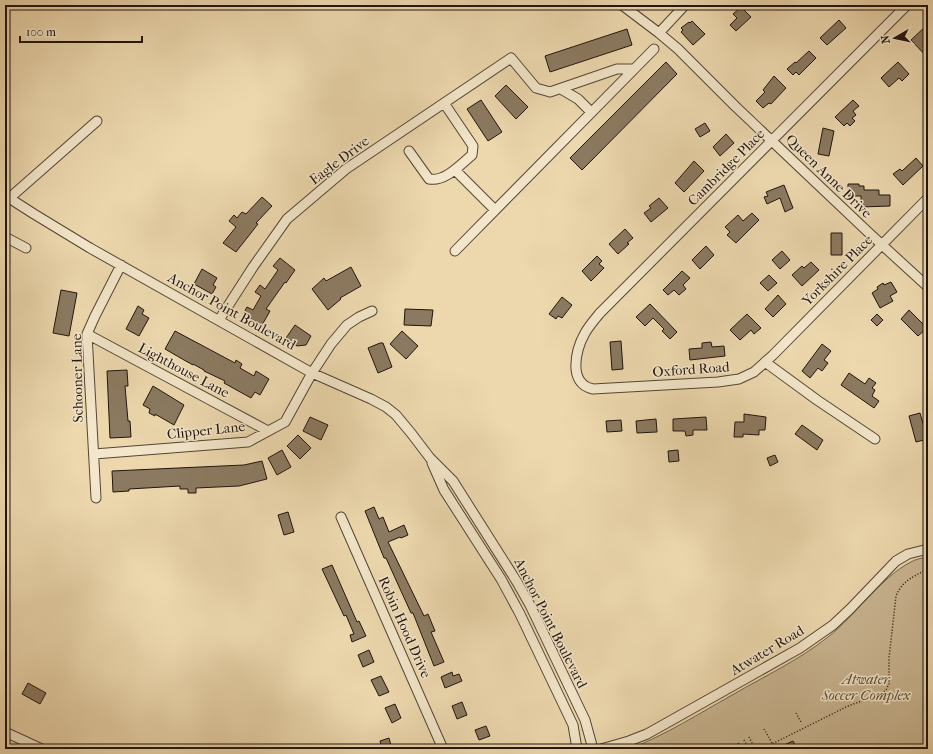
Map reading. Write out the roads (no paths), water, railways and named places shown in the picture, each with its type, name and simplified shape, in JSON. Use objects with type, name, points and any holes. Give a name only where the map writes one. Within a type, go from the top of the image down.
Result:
[{"type":"street","name":"Queen Anne Drive","points":[[622,5],[678,49],[772,141],[928,287]]},
{"type":"street","points":[[659,33],[685,5]]},
{"type":"street","name":"Cambridge Place","points":[[577,356],[580,343],[585,333],[600,313],[907,5]]},
{"type":"street","points":[[455,251],[654,49]]},
{"type":"street","name":"Eagle Drive","points":[[219,320],[253,267],[287,219],[346,169],[511,58],[536,88],[550,92],[561,89]]},
{"type":"street","points":[[561,89],[617,69],[634,69]]},
{"type":"street","points":[[561,89],[578,99],[591,112]]},
{"type":"street","points":[[409,151],[429,179],[437,180],[455,170],[472,155],[473,146],[444,103]]},
{"type":"street","points":[[7,200],[97,121]]},
{"type":"street","points":[[455,170],[495,210]]},
{"type":"street","name":"Yorkshire Place","points":[[765,362],[928,198]]},
{"type":"street","name":"Anchor Point Boulevard","points":[[7,200],[312,373],[371,399],[386,407],[396,415],[430,458],[453,481],[517,582],[530,605],[585,720],[593,749]]},
{"type":"street","points":[[5,238],[26,248]]},
{"type":"street","name":"Schooner Lane","points":[[96,498],[87,334],[121,265]]},
{"type":"street","name":"Clipper Lane","points":[[94,454],[248,442],[285,422],[312,373],[331,344],[347,325],[372,311]]},
{"type":"street","name":"Lighthouse Lane","points":[[87,334],[268,431]]},
{"type":"street","name":"Oxford Road","points":[[577,356],[576,368],[578,378],[582,384],[593,389],[732,380],[748,376],[765,362]]},
{"type":"street","points":[[765,362],[874,439]]},
{"type":"street","name":"Anchor Point Boulevard","points":[[430,458],[444,490],[501,579],[520,614],[573,725],[577,749]]},
{"type":"street","name":"Robin Hood Drive","points":[[341,517],[443,749]]},
{"type":"street","name":"Atwater Road","points":[[601,749],[647,734],[800,648],[833,625],[896,561],[908,554],[928,550]]},
{"type":"street","points":[[5,732],[42,749]]},
{"type":"park label","name":"Atwater Soccer Complex","points":[[866,688]]}]
